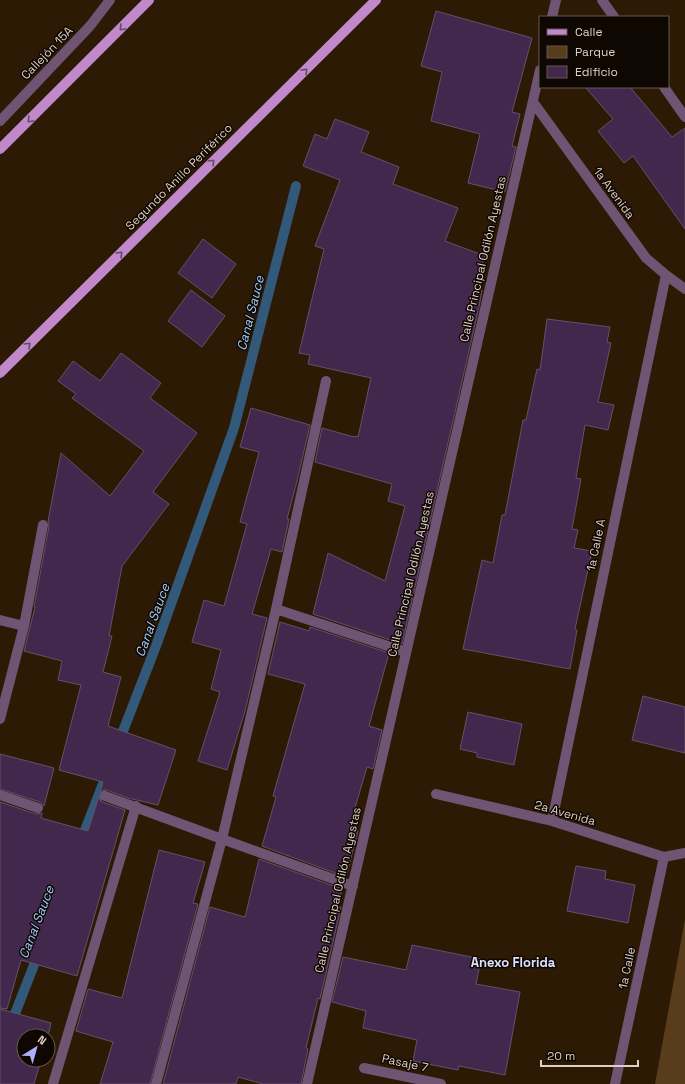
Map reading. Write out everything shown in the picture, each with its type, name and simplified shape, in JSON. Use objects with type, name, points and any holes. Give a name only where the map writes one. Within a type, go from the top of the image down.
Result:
[{"type":"main road","points":[[0,149],[149,0]]},
{"type":"main road","name":"Segundo Anillo Periférico","points":[[0,373],[376,0]]},
{"type":"street","name":"Callejón 15A","points":[[0,121],[90,26],[110,0]]},
{"type":"street","points":[[552,16],[556,0]]},
{"type":"street","points":[[602,0],[613,16]]},
{"type":"street","name":"Calle Principal Odilón Ayestas","points":[[307,1084],[539,75]]},
{"type":"street","points":[[665,88],[685,117]]},
{"type":"street","name":"1a Avenida","points":[[533,102],[646,258],[666,276],[685,289]]},
{"type":"street","name":"1a Calle A","points":[[552,821],[666,276]]},
{"type":"street","points":[[156,1084],[222,839],[276,609],[326,381]]},
{"type":"street","points":[[0,719],[24,626],[43,525]]},
{"type":"street","points":[[276,609],[406,652]]},
{"type":"street","points":[[0,620],[24,626]]},
{"type":"street","name":"2a Avenida","points":[[436,794],[552,821],[664,857],[685,854]]},
{"type":"street","points":[[0,795],[38,808]]},
{"type":"street","points":[[106,796],[353,886]]},
{"type":"street","points":[[53,1084],[136,806]]},
{"type":"street","name":"1a Calle","points":[[616,1084],[664,857]]},
{"type":"street","name":"Pasaje 7","points":[[364,1068],[441,1084]]},
{"type":"green space","points":[[685,919],[685,1084],[655,1084]]},
{"type":"building","points":[[436,11],[532,38],[512,112],[520,114],[512,146],[516,147],[505,192],[468,183],[480,134],[431,121],[442,72],[421,66]]},
{"type":"building","points":[[586,88],[631,88],[672,137],[685,128],[685,229],[633,156],[624,163],[598,131],[613,119]]},
{"type":"building","points":[[335,119],[369,132],[361,152],[399,167],[393,184],[458,208],[445,241],[485,256],[473,288],[482,290],[479,307],[402,644],[313,614],[328,553],[385,581],[405,506],[388,501],[392,484],[315,462],[322,428],[358,437],[371,378],[308,364],[310,355],[299,353],[324,249],[315,246],[340,180],[303,166],[315,134],[327,139]]},
{"type":"building","points":[[203,239],[236,264],[212,298],[178,273]]},
{"type":"building","points":[[191,290],[225,316],[202,347],[168,321]]},
{"type":"building","points":[[547,319],[610,327],[607,342],[611,343],[598,402],[614,405],[608,430],[585,425],[576,478],[581,479],[572,529],[578,530],[574,548],[592,551],[575,629],[577,630],[570,669],[463,649],[482,560],[493,563],[502,515],[505,515],[523,420],[526,420],[537,369],[540,370]]},
{"type":"building","points":[[121,353],[161,383],[150,398],[197,433],[153,492],[169,504],[122,566],[109,636],[112,636],[103,672],[121,677],[108,726],[176,750],[158,805],[128,798],[107,790],[100,793],[103,782],[59,770],[81,685],[58,680],[62,661],[24,651],[35,607],[49,526],[48,521],[61,453],[110,496],[144,451],[72,398],[76,394],[58,381],[73,361],[100,381]]},
{"type":"building","points":[[251,408],[310,425],[287,519],[289,519],[282,552],[271,549],[252,614],[267,618],[245,711],[227,770],[198,761],[220,692],[211,689],[221,650],[192,642],[204,600],[224,606],[247,524],[240,522],[259,452],[240,447]]},
{"type":"building","points":[[280,622],[309,631],[310,627],[389,653],[369,726],[382,730],[373,769],[367,767],[349,828],[358,831],[346,877],[262,846],[276,797],[273,796],[305,684],[268,674]]},
{"type":"building","points":[[643,696],[685,707],[685,753],[632,740]]},
{"type":"building","points":[[468,712],[522,724],[514,765],[477,757],[477,753],[460,749]]},
{"type":"building","points":[[0,754],[54,768],[44,806],[40,802],[0,789]]},
{"type":"building","points":[[99,796],[102,802],[125,810],[77,976],[21,960],[7,1009],[0,1008],[0,802],[36,814],[42,813],[41,818],[88,831]]},
{"type":"building","points":[[159,850],[205,862],[193,903],[198,904],[150,1084],[100,1084],[113,1042],[76,1031],[88,989],[122,998]]},
{"type":"building","points":[[259,859],[342,889],[338,906],[341,907],[320,999],[318,998],[306,1048],[308,1049],[301,1084],[263,1084],[238,1077],[236,1084],[163,1084],[210,907],[245,917]]},
{"type":"building","points":[[576,866],[606,871],[605,879],[635,885],[628,923],[567,911]]},
{"type":"building","points":[[412,945],[481,959],[476,984],[520,992],[505,1075],[459,1066],[458,1070],[413,1061],[417,1040],[363,1028],[366,1011],[332,1002],[343,957],[406,970]]},
{"type":"building","points":[[0,1009],[51,1023],[50,1028],[16,1028],[16,1068],[39,1068],[34,1084],[0,1084]]},
{"type":"waterway","name":"Canal Sauce","points":[[118,744],[156,646],[234,428],[296,186]]},
{"type":"waterway","name":"Canal Sauce","points":[[80,843],[106,776]]},
{"type":"waterway","name":"Canal Sauce","points":[[11,1024],[39,952]]},
{"type":"district","name":"Anexo Florida","points":[[513,962]]}]
